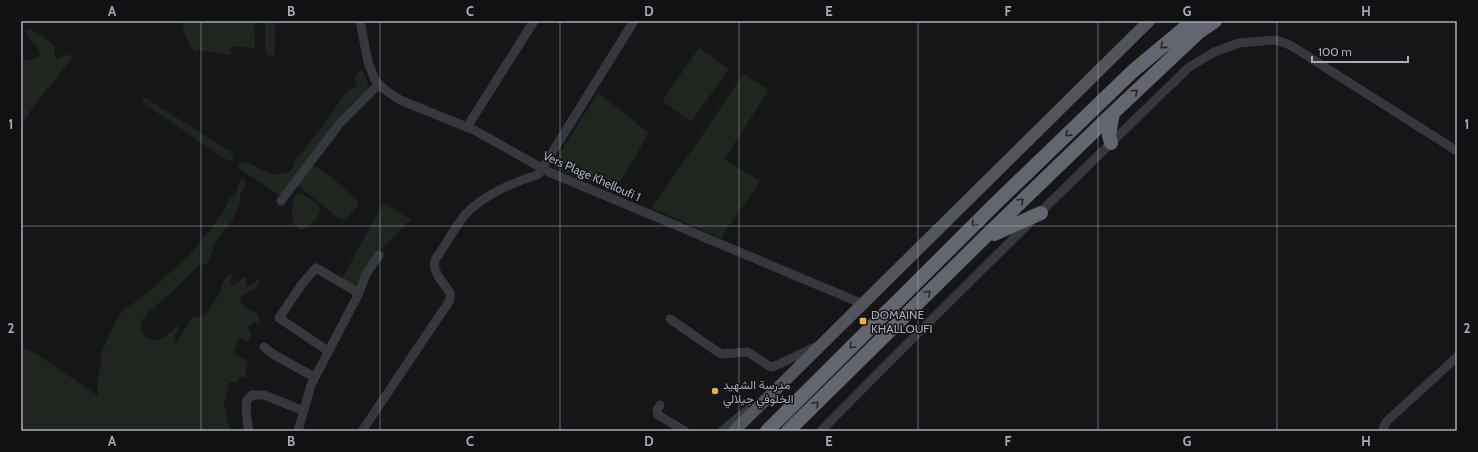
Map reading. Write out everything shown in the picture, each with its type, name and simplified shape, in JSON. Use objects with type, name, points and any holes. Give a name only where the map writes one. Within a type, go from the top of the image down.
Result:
[{"type":"highway","points":[[767,431],[1001,199],[1134,71],[1193,21]]},
{"type":"highway","points":[[788,431],[1113,113],[1199,32],[1216,21]]},
{"type":"highway","points":[[1112,143],[1109,135],[1113,113]]},
{"type":"highway","points":[[981,241],[1016,223],[1041,213]]},
{"type":"main road","points":[[734,431],[1149,21]]},
{"type":"street","points":[[281,201],[340,123],[378,85],[368,62],[360,21]]},
{"type":"street","points":[[467,127],[534,21]]},
{"type":"street","points":[[362,431],[450,300],[450,293],[435,272],[435,260],[461,221],[475,206],[506,187],[537,175],[542,169],[634,21]]},
{"type":"street","points":[[821,431],[927,322],[1041,213],[1188,68],[1214,52],[1239,43],[1276,40],[1290,45],[1457,152]]},
{"type":"street","name":"Vers Plage Khelloufi 1","points":[[378,85],[400,100],[467,127],[542,169],[863,304]]},
{"type":"street","points":[[298,431],[314,377],[358,293],[366,274],[379,255]]},
{"type":"street","points":[[328,351],[279,318],[302,284],[316,268],[358,293]]},
{"type":"street","points":[[670,319],[721,354],[748,352],[769,366],[773,367],[822,344]]},
{"type":"street","points":[[264,347],[273,354],[314,377]]},
{"type":"street","points":[[1383,431],[1387,421],[1457,358]]},
{"type":"street","points":[[722,431],[785,380]]},
{"type":"street","points":[[249,431],[246,405],[247,400],[252,395],[264,395],[304,411]]},
{"type":"street","points":[[660,405],[657,410],[658,415],[685,431]]},
{"type":"shaded area","points":[[182,21],[254,21],[255,48],[232,46],[230,49],[232,55],[197,50],[195,52],[186,38]]},
{"type":"shaded area","points":[[265,21],[275,21],[274,57],[267,54],[265,49]]},
{"type":"shaded area","points":[[30,29],[54,46],[56,59],[66,55],[69,55],[72,58],[33,107],[21,125],[21,60],[30,60],[40,56],[38,49],[27,35],[26,31]]},
{"type":"shaded area","points":[[699,48],[729,69],[691,122],[662,101]]},
{"type":"shaded area","points":[[362,69],[369,87],[368,90],[351,104],[280,196],[238,168],[239,163],[246,162],[274,175],[289,172],[293,168],[296,159],[349,89],[356,86],[355,78]]},
{"type":"shaded area","points":[[743,74],[769,90],[724,159],[760,181],[721,238],[651,208]]},
{"type":"shaded area","points":[[598,93],[649,133],[614,192],[551,166]]},
{"type":"shaded area","points":[[143,98],[147,98],[231,152],[234,156],[232,161],[227,160],[146,105]]},
{"type":"shaded area","points":[[311,165],[324,171],[358,202],[358,206],[346,219],[342,220],[338,218],[300,187],[299,182]]},
{"type":"shaded area","points":[[243,179],[245,181],[245,186],[240,194],[241,201],[232,221],[214,244],[210,259],[207,263],[199,265],[150,311],[141,323],[141,330],[143,334],[148,339],[152,340],[162,338],[177,326],[179,327],[174,336],[176,344],[193,317],[204,316],[206,314],[218,296],[224,281],[229,275],[232,274],[230,284],[232,286],[244,277],[246,277],[246,285],[248,286],[259,279],[260,281],[256,288],[240,298],[244,306],[257,313],[261,325],[254,322],[248,327],[251,335],[249,342],[239,337],[233,353],[248,361],[245,378],[240,377],[237,383],[229,382],[224,404],[230,431],[21,431],[21,348],[25,348],[35,353],[98,396],[97,384],[101,364],[100,356],[117,318],[123,311],[154,288],[199,244],[224,211],[230,197],[231,198],[235,195],[240,181]]},
{"type":"shaded area","points":[[297,193],[310,199],[321,209],[313,222],[300,230],[293,224],[292,212]]},
{"type":"shaded area","points":[[384,203],[411,220],[379,251],[358,287],[342,279]]},
{"type":"place","name":"DOMAINE KHALLOUFI","points":[[863,321]]},
{"type":"place","name":"مدرسة الشهيد الخلوفي جيلالي","points":[[715,391]]}]
